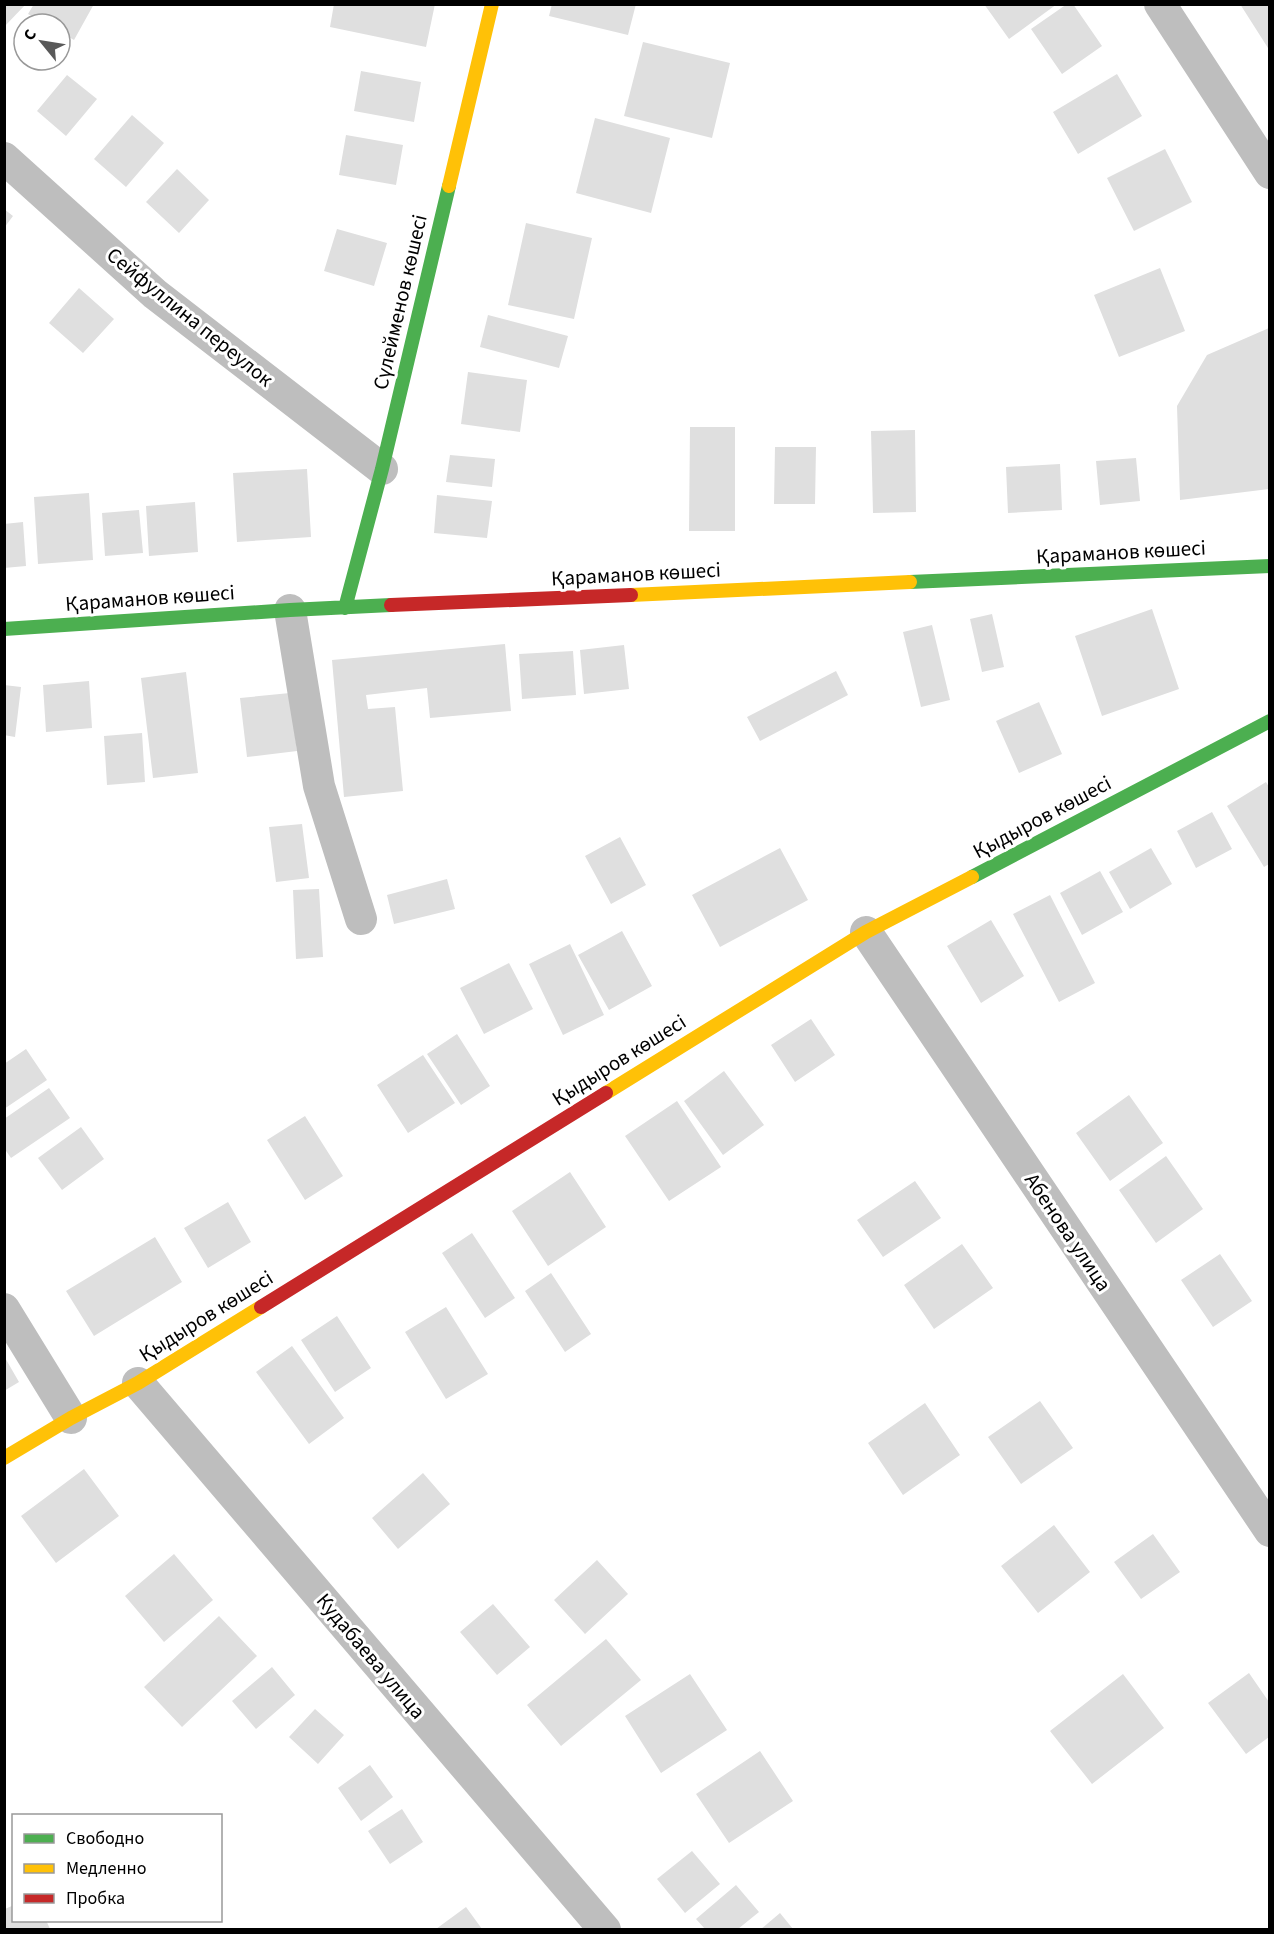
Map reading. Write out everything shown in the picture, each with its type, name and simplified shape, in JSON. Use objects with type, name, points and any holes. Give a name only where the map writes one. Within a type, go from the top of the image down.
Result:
[{"type":"street","name":"Сүлейменов көшесі","points":[[345,608],[382,469],[492,4]]},
{"type":"street","points":[[1160,4],[1269,173]]},
{"type":"street","name":"Сейфуллина переулок","points":[[4,158],[155,294],[382,469]]},
{"type":"street","name":"Қараманов көшесі","points":[[4,629],[290,610],[1269,566]]},
{"type":"street","points":[[290,610],[319,786],[361,919]]},
{"type":"street","name":"Қыдыров көшесі","points":[[4,1458],[71,1418],[138,1383],[866,932],[1269,722]]},
{"type":"street","name":"Абенова улица","points":[[866,932],[1269,1532]]},
{"type":"street","points":[[4,1309],[71,1418]]},
{"type":"street","name":"Кудабаева улица","points":[[138,1383],[605,1929]]},
{"type":"building","points":[[4,4],[26,4],[18,12],[12,12],[12,19],[4,27]]},
{"type":"building","points":[[34,4],[94,4],[74,40],[72,39],[72,12],[29,12]]},
{"type":"building","points":[[334,4],[435,4],[426,47],[330,27]]},
{"type":"building","points":[[552,4],[636,4],[628,35],[549,16]]},
{"type":"building","points":[[984,4],[1057,4],[1009,39]]},
{"type":"building","points":[[1067,4],[1073,4],[1102,46],[1062,74],[1031,29]]},
{"type":"building","points":[[1240,4],[1269,4],[1268,48]]},
{"type":"building","points":[[643,42],[730,63],[712,138],[624,116]]},
{"type":"building","points":[[361,71],[421,82],[414,122],[354,111]]},
{"type":"building","points":[[1117,74],[1142,116],[1078,154],[1053,112]]},
{"type":"building","points":[[67,75],[97,99],[66,136],[37,111]]},
{"type":"building","points":[[132,115],[164,143],[126,187],[94,159]]},
{"type":"building","points":[[595,118],[670,138],[651,213],[576,193]]},
{"type":"building","points":[[346,135],[403,145],[396,185],[339,175]]},
{"type":"building","points":[[1165,149],[1192,202],[1134,231],[1107,178]]},
{"type":"building","points":[[177,169],[209,200],[179,233],[146,202]]},
{"type":"building","points":[[4,209],[13,216],[4,228]]},
{"type":"building","points":[[526,223],[592,238],[574,319],[508,305]]},
{"type":"building","points":[[337,229],[387,243],[374,286],[324,271]]},
{"type":"building","points":[[1160,268],[1185,331],[1119,357],[1094,295]]},
{"type":"building","points":[[79,288],[114,319],[83,353],[49,323]]},
{"type":"building","points":[[488,315],[568,336],[559,368],[480,347]]},
{"type":"building","points":[[1269,328],[1269,489],[1180,500],[1177,406],[1207,355]]},
{"type":"building","points":[[468,372],[527,380],[520,432],[461,424]]},
{"type":"building","points":[[690,427],[735,427],[735,531],[689,531]]},
{"type":"building","points":[[915,430],[916,512],[873,513],[871,431]]},
{"type":"building","points":[[775,447],[816,447],[815,504],[774,504]]},
{"type":"building","points":[[450,455],[495,459],[492,487],[446,482]]},
{"type":"building","points":[[1136,458],[1140,501],[1100,505],[1096,461]]},
{"type":"building","points":[[1060,464],[1062,510],[1008,513],[1006,467]]},
{"type":"building","points":[[307,469],[311,537],[237,542],[233,473]]},
{"type":"building","points":[[89,493],[93,560],[38,564],[34,497]]},
{"type":"building","points":[[437,495],[492,501],[487,538],[434,533]]},
{"type":"building","points":[[195,502],[198,552],[149,556],[146,506]]},
{"type":"building","points":[[139,510],[143,553],[105,556],[102,513]]},
{"type":"building","points":[[23,522],[26,566],[4,568],[4,524]]},
{"type":"building","points":[[1152,609],[1179,689],[1102,716],[1075,636]]},
{"type":"building","points":[[992,614],[1004,667],[982,672],[970,619]]},
{"type":"building","points":[[932,625],[950,700],[921,707],[903,632]]},
{"type":"building","points":[[505,644],[511,711],[430,718],[427,688],[366,695],[368,709],[395,707],[403,791],[344,797],[332,660]]},
{"type":"building","points":[[624,645],[629,689],[584,694],[580,650]]},
{"type":"building","points":[[573,651],[576,695],[522,699],[519,654]]},
{"type":"building","points":[[836,671],[848,695],[760,741],[747,717]]},
{"type":"building","points":[[186,672],[198,773],[153,778],[141,678]]},
{"type":"building","points":[[89,681],[92,728],[46,732],[43,685]]},
{"type":"building","points":[[4,685],[21,687],[15,737],[4,735]]},
{"type":"building","points":[[290,693],[297,751],[247,757],[240,698]]},
{"type":"building","points":[[1039,702],[1062,754],[1019,773],[996,721]]},
{"type":"building","points":[[142,733],[145,782],[107,785],[104,736]]},
{"type":"building","points":[[1266,782],[1269,787],[1269,864],[1264,867],[1227,806]]},
{"type":"building","points":[[1212,812],[1232,849],[1196,868],[1177,831]]},
{"type":"building","points":[[302,824],[309,878],[276,882],[269,827]]},
{"type":"building","points":[[620,837],[646,885],[611,904],[585,856]]},
{"type":"building","points":[[780,848],[808,900],[720,947],[692,895]]},
{"type":"building","points":[[1151,848],[1172,884],[1130,909],[1109,872]]},
{"type":"building","points":[[1100,871],[1123,912],[1082,935],[1060,893]]},
{"type":"building","points":[[447,879],[455,909],[394,924],[387,895]]},
{"type":"building","points":[[319,889],[323,957],[296,959],[293,890]]},
{"type":"building","points":[[1050,895],[1095,983],[1059,1002],[1013,914]]},
{"type":"building","points":[[991,920],[1024,976],[981,1003],[947,946]]},
{"type":"building","points":[[622,931],[652,986],[609,1010],[578,955]]},
{"type":"building","points":[[570,944],[604,1015],[563,1035],[529,964]]},
{"type":"building","points":[[509,963],[533,1009],[484,1034],[460,988]]},
{"type":"building","points":[[811,1019],[835,1055],[795,1082],[771,1045]]},
{"type":"building","points":[[457,1034],[490,1086],[461,1105],[427,1054]]},
{"type":"building","points":[[26,1049],[47,1080],[4,1109],[4,1064]]},
{"type":"building","points":[[423,1055],[455,1103],[408,1133],[377,1085]]},
{"type":"building","points":[[724,1071],[764,1125],[723,1155],[684,1101]]},
{"type":"building","points":[[49,1088],[70,1118],[11,1158],[4,1148],[4,1119]]},
{"type":"building","points":[[1129,1095],[1163,1143],[1110,1181],[1076,1133]]},
{"type":"building","points":[[677,1101],[721,1167],[669,1201],[625,1136]]},
{"type":"building","points":[[305,1116],[343,1176],[305,1200],[267,1140]]},
{"type":"building","points":[[81,1127],[104,1159],[62,1190],[38,1158]]},
{"type":"building","points":[[1166,1156],[1203,1209],[1156,1243],[1119,1190]]},
{"type":"building","points":[[570,1172],[606,1227],[548,1266],[512,1211]]},
{"type":"building","points":[[915,1181],[941,1218],[883,1257],[857,1220]]},
{"type":"building","points":[[228,1202],[251,1242],[208,1268],[184,1228]]},
{"type":"building","points":[[472,1233],[515,1298],[485,1318],[442,1253]]},
{"type":"building","points":[[155,1237],[182,1282],[94,1336],[66,1291]]},
{"type":"building","points":[[962,1244],[993,1288],[934,1329],[904,1285]]},
{"type":"building","points":[[1220,1254],[1252,1301],[1213,1327],[1181,1280]]},
{"type":"building","points":[[551,1273],[591,1334],[565,1352],[525,1291]]},
{"type":"building","points":[[446,1307],[488,1374],[446,1399],[405,1332]]},
{"type":"building","points":[[337,1316],[371,1368],[335,1392],[301,1340]]},
{"type":"building","points":[[292,1346],[344,1418],[309,1444],[256,1372]]},
{"type":"building","points":[[4,1356],[19,1382],[4,1391]]},
{"type":"building","points":[[1040,1401],[1073,1448],[1021,1484],[988,1437]]},
{"type":"building","points":[[925,1403],[960,1455],[903,1495],[868,1443]]},
{"type":"building","points":[[84,1469],[119,1516],[56,1563],[21,1516]]},
{"type":"building","points":[[423,1473],[450,1504],[398,1549],[372,1518]]},
{"type":"building","points":[[1054,1525],[1090,1572],[1038,1613],[1001,1566]]},
{"type":"building","points":[[1153,1534],[1180,1572],[1141,1599],[1114,1562]]},
{"type":"building","points":[[174,1554],[213,1600],[164,1642],[125,1596]]},
{"type":"building","points":[[597,1560],[628,1594],[585,1634],[554,1600]]},
{"type":"building","points":[[493,1604],[530,1647],[497,1675],[460,1632]]},
{"type":"building","points":[[219,1616],[257,1656],[182,1727],[144,1687]]},
{"type":"building","points":[[606,1639],[641,1680],[561,1746],[527,1705]]},
{"type":"building","points":[[272,1667],[295,1695],[256,1729],[232,1701]]},
{"type":"building","points":[[1249,1673],[1269,1702],[1269,1737],[1246,1754],[1208,1703]]},
{"type":"building","points":[[690,1674],[727,1730],[661,1773],[625,1716]]},
{"type":"building","points":[[1123,1674],[1164,1728],[1092,1784],[1050,1731]]},
{"type":"building","points":[[315,1709],[344,1735],[318,1764],[289,1737]]},
{"type":"building","points":[[760,1751],[793,1801],[729,1843],[696,1794]]},
{"type":"building","points":[[370,1765],[393,1797],[361,1821],[338,1788]]},
{"type":"building","points":[[402,1809],[423,1842],[390,1864],[368,1831]]},
{"type":"building","points":[[692,1851],[720,1884],[685,1913],[657,1879]]},
{"type":"building","points":[[736,1885],[759,1912],[738,1929],[705,1929],[696,1919]]},
{"type":"building","points":[[12,1906],[12,1922],[47,1922],[50,1929],[5,1929],[5,1909]]},
{"type":"building","points":[[466,1907],[482,1929],[436,1929]]},
{"type":"building","points":[[780,1913],[793,1929],[761,1929]]},
{"type":"traffic: fast","points":[[345,608],[382,469],[449,186]]},
{"type":"traffic: fast","points":[[910,582],[1270,566]]},
{"type":"traffic: fast","points":[[4,629],[391,605]]},
{"type":"traffic: fast","points":[[972,877],[1270,721]]},
{"type":"traffic: slow","points":[[449,186],[492,4]]},
{"type":"traffic: slow","points":[[631,595],[910,582]]},
{"type":"traffic: slow","points":[[606,1093],[866,932],[972,877]]},
{"type":"traffic: slow","points":[[4,1458],[71,1418],[138,1383],[261,1307]]},
{"type":"traffic: jam","points":[[391,605],[631,595]]},
{"type":"traffic: jam","points":[[261,1307],[606,1093]]}]
